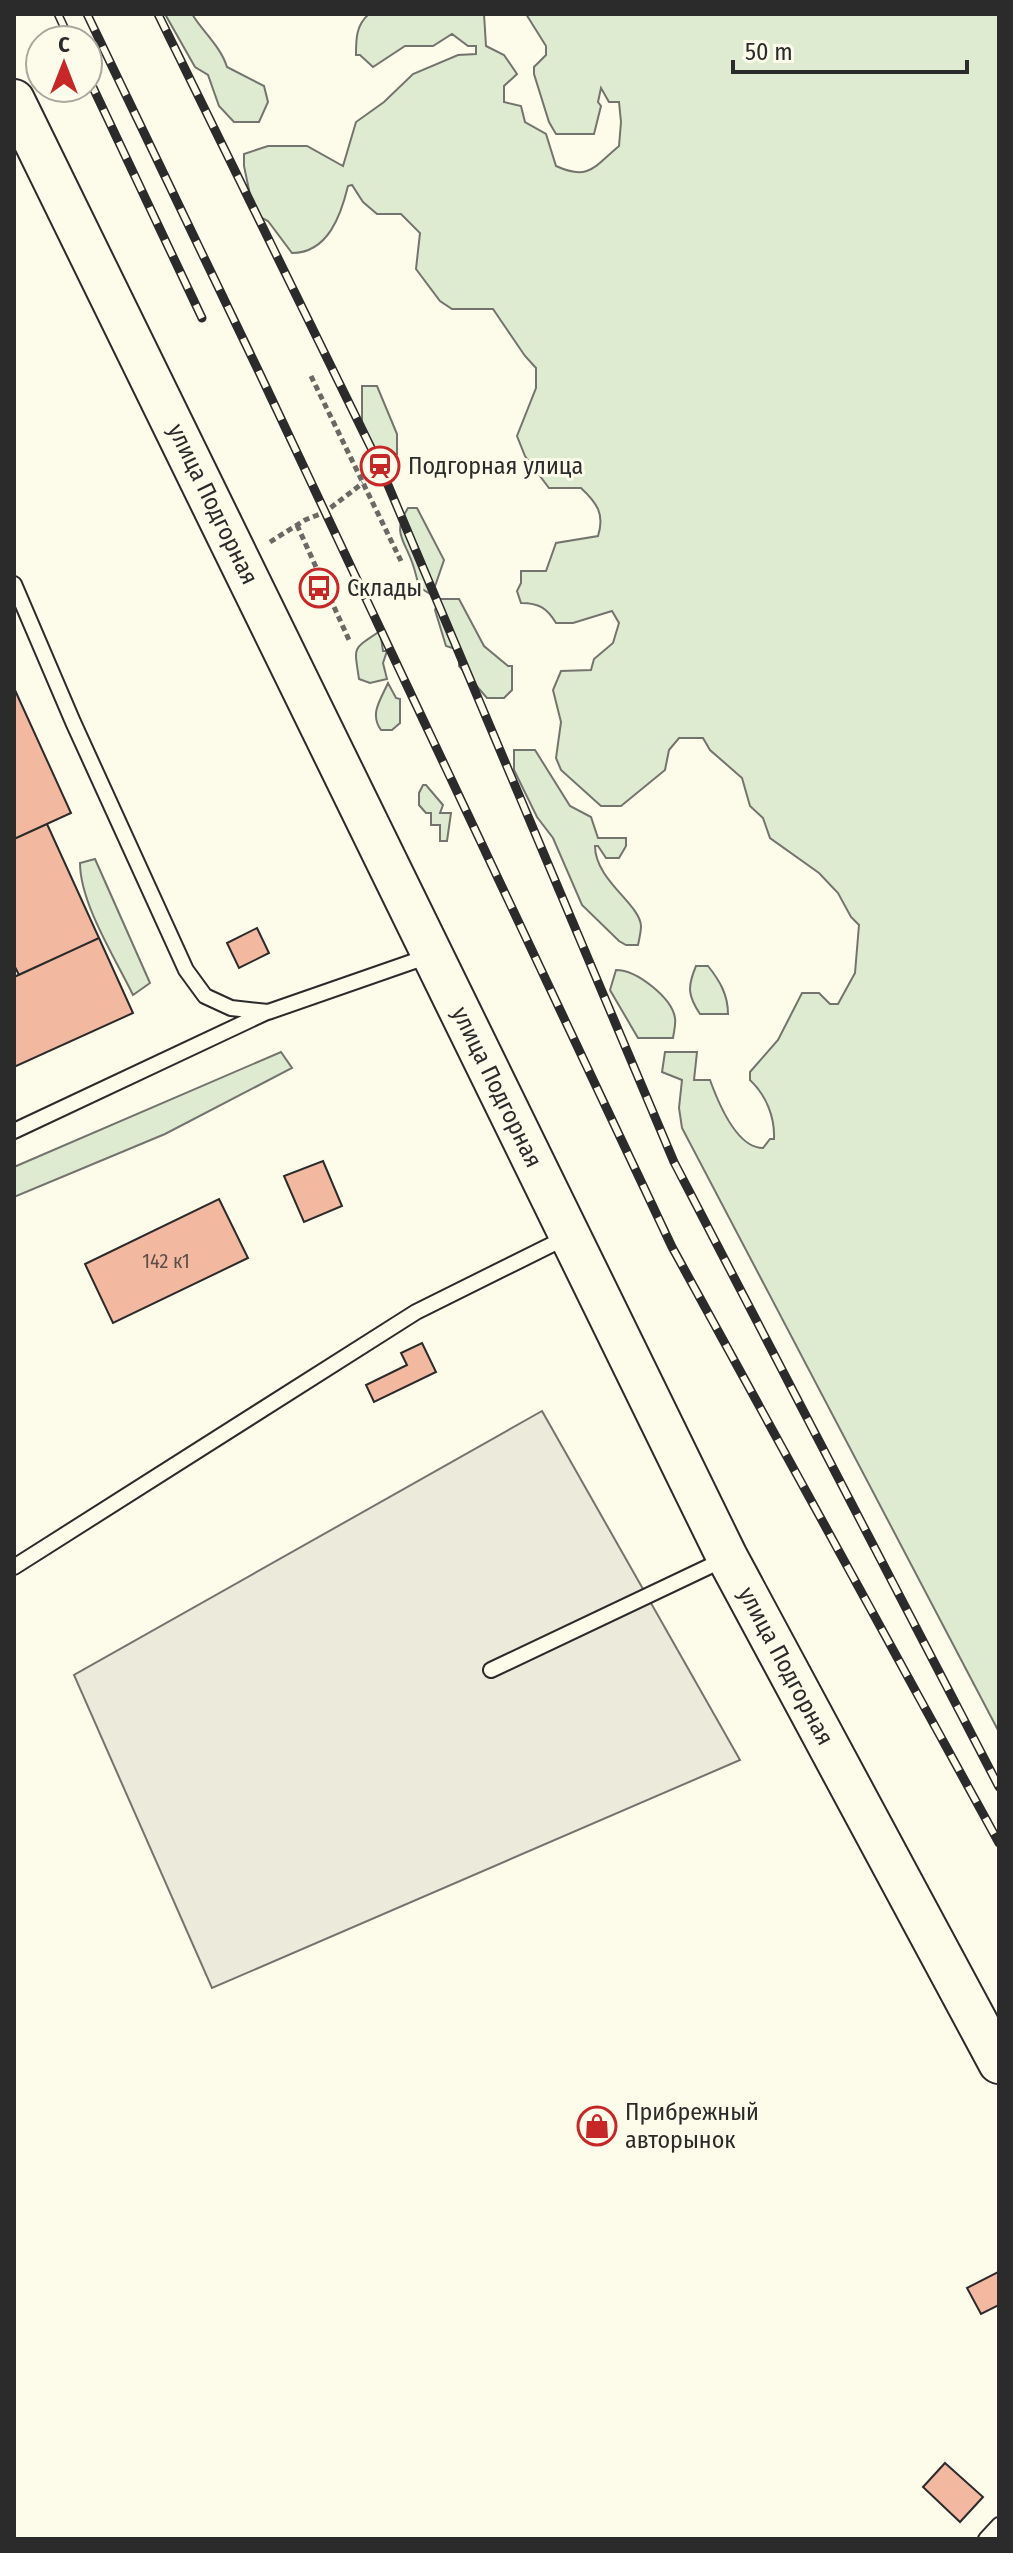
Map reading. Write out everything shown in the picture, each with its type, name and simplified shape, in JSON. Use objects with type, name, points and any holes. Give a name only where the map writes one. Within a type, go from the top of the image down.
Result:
[{"type":"main road","name":"улица Подгорная","points":[[14,100],[727,1557],[999,2063]]},
{"type":"lane","points":[[14,584],[186,970],[205,996],[231,1008],[268,1012]]},
{"type":"lane","points":[[14,1131],[268,1012],[433,955]]},
{"type":"lane","points":[[14,1567],[416,1312],[569,1236]]},
{"type":"lane","points":[[491,1670],[727,1557]]},
{"type":"lane","points":[[986,2539],[999,2525]]},
{"type":"path","points":[[311,376],[401,561]]},
{"type":"path","points":[[349,640],[297,525],[325,512],[363,483]]},
{"type":"green space","points":[[165,14],[192,14],[227,67],[264,86],[268,102],[259,122],[234,122],[219,106],[208,75],[195,67]]},
{"type":"green space","points":[[369,14],[484,14],[486,46],[504,55],[517,74],[504,86],[504,102],[521,106],[525,122],[546,134],[556,166],[584,172],[597,166],[619,146],[619,102],[609,102],[601,88],[598,102],[601,106],[594,134],[556,134],[549,122],[534,74],[534,67],[546,55],[546,46],[526,14],[999,14],[999,1732],[682,1128],[679,1108],[682,1080],[662,1072],[665,1052],[697,1052],[694,1080],[710,1080],[736,1132],[753,1146],[763,1148],[770,1139],[774,1139],[773,1123],[765,1099],[750,1080],[750,1072],[778,1040],[802,993],[819,993],[830,1004],[838,1004],[855,973],[859,925],[838,893],[819,873],[770,838],[763,818],[750,806],[742,778],[710,750],[703,738],[679,738],[669,750],[665,770],[621,806],[601,806],[561,770],[556,758],[561,722],[553,690],[561,671],[591,670],[594,659],[613,643],[619,623],[612,611],[573,623],[556,623],[542,607],[521,603],[517,591],[521,571],[546,571],[556,543],[598,536],[601,521],[595,504],[581,488],[549,488],[525,456],[517,436],[536,388],[536,368],[493,309],[452,309],[440,301],[416,269],[420,233],[401,214],[377,214],[363,202],[352,185],[348,186],[331,230],[315,247],[304,251],[292,253],[268,221],[254,214],[244,154],[268,146],[307,146],[343,166],[356,122],[384,102],[413,74],[458,55],[476,54],[476,46],[468,46],[452,34],[433,46],[405,46],[373,67],[356,55],[359,28]]},
{"type":"green space","points":[[362,386],[377,386],[397,434],[397,454],[386,454],[369,446],[362,422]]},
{"type":"green space","points":[[408,508],[417,508],[444,560],[432,595],[419,587],[401,536],[401,524]]},
{"type":"green space","points":[[439,599],[459,599],[484,646],[512,666],[512,690],[504,698],[487,698],[459,666],[459,650],[446,646],[435,610]]},
{"type":"green space","points":[[380,631],[383,651],[387,651],[383,663],[387,679],[370,683],[359,679],[356,654],[360,646]]},
{"type":"green space","points":[[388,683],[396,698],[400,699],[400,723],[392,730],[381,730],[376,712]]},
{"type":"green space","points":[[514,750],[535,750],[570,806],[591,817],[598,838],[626,838],[626,846],[619,858],[606,858],[595,846],[602,870],[639,918],[638,945],[626,945],[619,941],[582,905],[553,838],[537,817],[514,770]]},
{"type":"green space","points":[[423,785],[443,805],[440,813],[451,813],[447,841],[440,841],[440,825],[431,825],[431,813],[426,813],[419,805]]},
{"type":"green space","points":[[95,859],[150,983],[133,995],[86,895],[80,863]]},
{"type":"green space","points":[[696,966],[708,966],[716,977],[725,994],[728,1014],[700,1014],[690,991]]},
{"type":"green space","points":[[616,970],[634,975],[661,994],[675,1018],[673,1038],[638,1038],[610,990]]},
{"type":"green space","points":[[281,1052],[292,1068],[165,1134],[14,1197],[14,1167]]},
{"type":"shaded area","points":[[542,1411],[740,1760],[212,1988],[74,1675]]},
{"type":"building","points":[[14,688],[71,813],[14,839]]},
{"type":"building","points":[[47,824],[99,938],[19,975],[14,965],[14,839]]},
{"type":"building","points":[[257,928],[269,953],[239,968],[227,943]]},
{"type":"building","points":[[99,938],[133,1013],[14,1067],[14,977]]},
{"type":"building","points":[[323,1161],[342,1206],[304,1222],[284,1176]]},
{"type":"building","points":[[219,1199],[248,1258],[113,1323],[85,1264]]},
{"type":"building","points":[[422,1343],[436,1372],[374,1402],[366,1385],[407,1365],[401,1353]]},
{"type":"building","points":[[998,2272],[999,2305],[981,2314],[967,2288]]},
{"type":"building","points":[[945,2463],[983,2497],[960,2522],[923,2487]]},
{"type":"railway","points":[[58,14],[63,24]]},
{"type":"railway","points":[[87,14],[672,1247],[999,1843]]},
{"type":"railway","points":[[158,14],[380,466],[674,1162],[999,1787]]},
{"type":"railway","points":[[101,104],[202,318]]},
{"type":"place","name":"Подгорная улица","points":[[380,466]]},
{"type":"place","name":"Склады","points":[[319,588]]},
{"type":"place","name":"Прибрежный авторынок","points":[[597,2126]]}]
